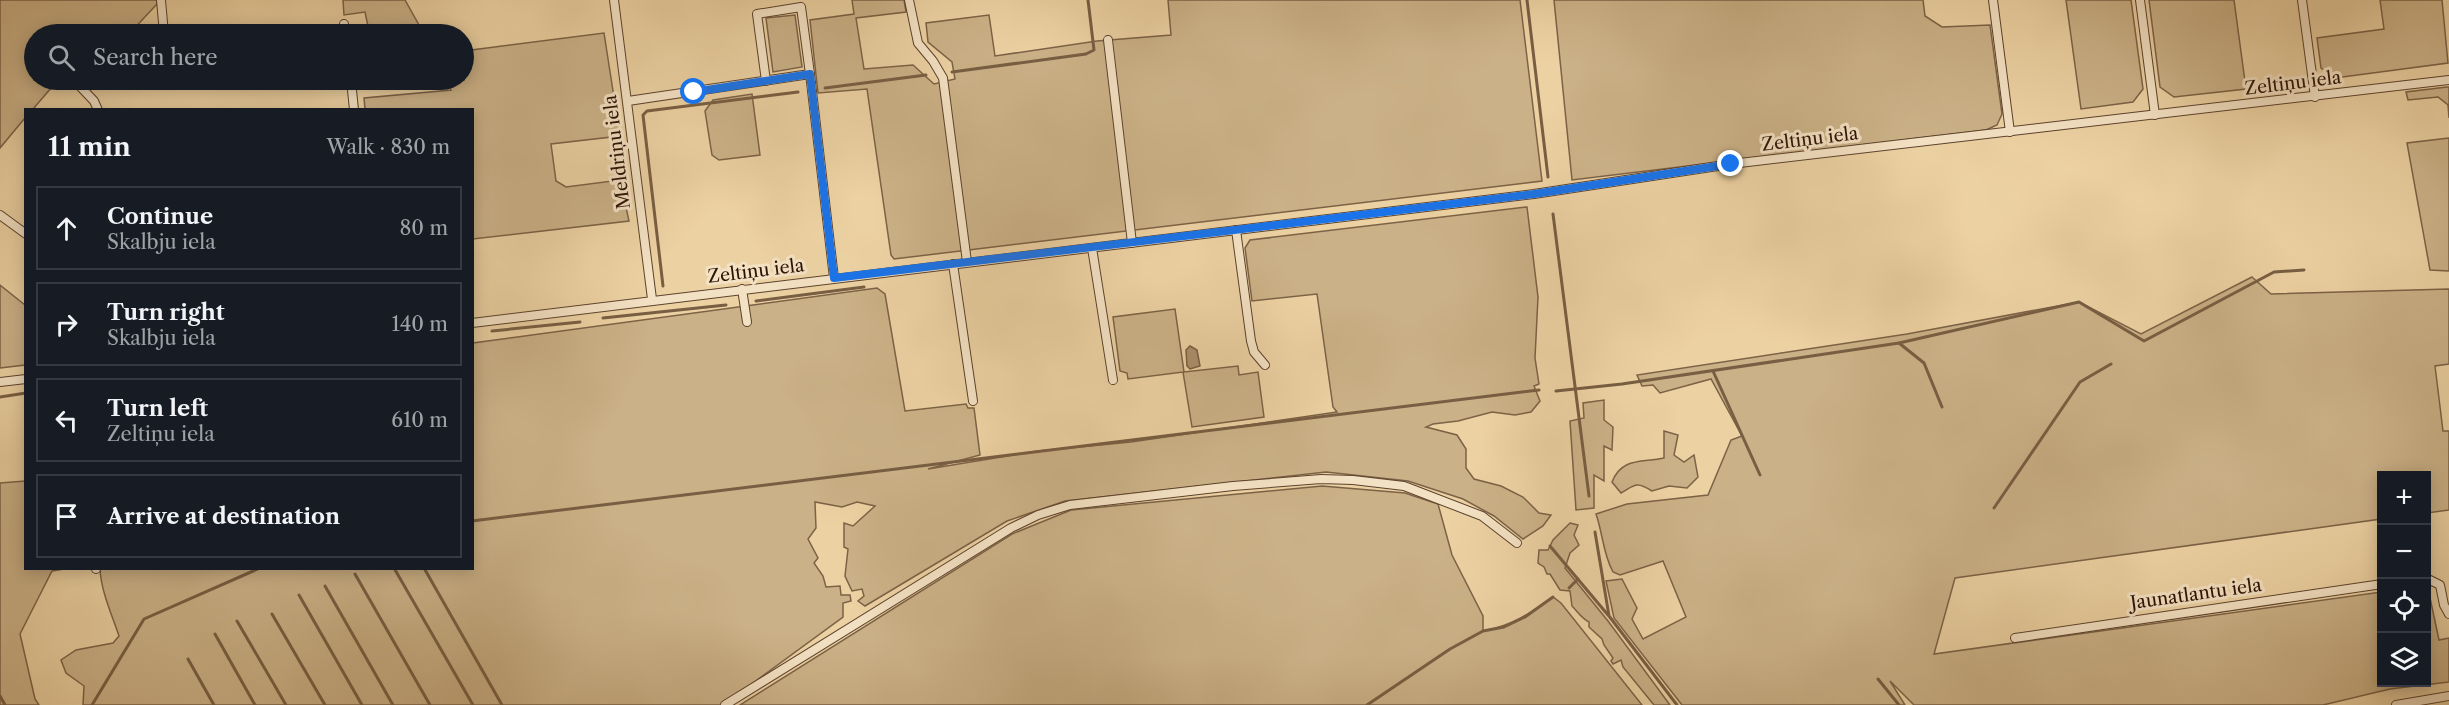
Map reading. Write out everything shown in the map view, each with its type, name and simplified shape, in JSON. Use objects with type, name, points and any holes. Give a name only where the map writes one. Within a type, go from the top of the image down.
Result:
[{"type":"street","points":[[161,0],[163,24]]},
{"type":"street","name":"Meldriņu iela","points":[[614,0],[652,299]]},
{"type":"street","points":[[909,0],[918,44],[933,61],[943,78],[967,262]]},
{"type":"street","points":[[1993,0],[2010,132]]},
{"type":"street","points":[[2140,0],[2155,115]]},
{"type":"street","points":[[2302,0],[2315,97]]},
{"type":"street","points":[[766,81],[758,14],[801,7],[834,278]]},
{"type":"street","points":[[1108,40],[1132,243]]},
{"type":"street","points":[[628,101],[810,74]]},
{"type":"street","name":"Zeltiņu iela","points":[[474,323],[652,299],[1534,194],[1731,164],[2449,80]]},
{"type":"street","points":[[84,90],[97,108]]},
{"type":"street","points":[[352,90],[354,108]]},
{"type":"street","points":[[0,215],[24,233]]},
{"type":"street","points":[[1236,230],[1251,341],[1254,352],[1265,364]]},
{"type":"street","points":[[1092,248],[1113,380]]},
{"type":"street","points":[[953,264],[973,401]]},
{"type":"street","points":[[742,289],[747,322]]},
{"type":"street","points":[[0,382],[24,379]]},
{"type":"street","points":[[725,705],[1011,528],[1038,515],[1070,505],[1233,486],[1322,479],[1353,480],[1404,486],[1482,516],[1517,543]]},
{"type":"street","points":[[2429,579],[2440,585],[2444,605],[2449,614]]},
{"type":"street","name":"Jaunatlantu iela","points":[[2015,638],[2377,585]]},
{"type":"street","points":[[2396,705],[2449,696]]},
{"type":"shaded area","points":[[0,0],[157,0],[157,4],[138,24],[24,24],[24,90],[49,90],[34,108],[24,108],[24,119],[0,148]]},
{"type":"shaded area","points":[[343,0],[405,0],[418,24],[368,24],[365,12],[344,15]]},
{"type":"shaded area","points":[[852,0],[904,0],[906,12],[856,18],[864,69],[913,65],[934,84],[955,79],[952,62],[928,42],[926,23],[989,15],[995,56],[1097,41],[1171,35],[1168,0],[1520,0],[1542,181],[894,259],[891,255],[867,89],[818,93],[810,20],[854,14]]},
{"type":"shaded area","points":[[1554,0],[1923,0],[1925,16],[1942,27],[1990,25],[2002,114],[1997,125],[1986,130],[1572,180]]},
{"type":"shaded area","points":[[2066,0],[2131,0],[2143,89],[2133,102],[2081,109]]},
{"type":"shaded area","points":[[2149,0],[2234,0],[2246,89],[2174,97],[2160,87]]},
{"type":"shaded area","points":[[2380,0],[2442,0],[2448,63],[2335,78],[2321,68],[2317,38],[2384,29]]},
{"type":"shaded area","points":[[795,15],[802,67],[773,72],[766,18]]},
{"type":"shaded area","points":[[604,33],[620,136],[551,144],[556,181],[566,187],[620,180],[629,221],[474,239],[474,108],[365,108],[364,98],[474,90],[474,50]]},
{"type":"shaded area","points":[[2449,87],[2449,118],[2448,105],[2438,97],[2408,100],[2406,92]]},
{"type":"shaded area","points":[[752,94],[760,155],[719,160],[712,155],[705,111],[713,100]]},
{"type":"shaded area","points":[[2449,138],[2449,271],[2430,270],[2407,143]]},
{"type":"shaded area","points":[[1527,207],[1538,297],[1535,358],[1539,384],[1534,386],[1540,401],[1531,412],[1515,415],[1492,412],[1426,427],[1457,435],[1466,449],[1466,468],[1474,479],[1501,486],[1523,497],[1539,513],[1551,515],[1543,526],[1523,539],[1494,516],[1463,499],[1408,481],[1326,472],[1065,501],[1007,521],[865,606],[858,601],[864,596],[862,589],[852,591],[845,576],[848,549],[844,547],[844,523],[853,526],[875,506],[857,502],[842,507],[815,502],[816,528],[808,539],[818,558],[814,563],[823,576],[826,587],[840,586],[841,595],[850,595],[851,601],[843,603],[843,617],[723,705],[83,705],[84,686],[66,673],[61,660],[76,650],[113,643],[119,636],[105,594],[100,570],[474,570],[474,343],[877,288],[885,294],[905,411],[966,404],[968,408],[974,408],[980,455],[928,469],[1038,451],[1131,442],[1337,412],[1333,407],[1317,294],[1252,301],[1245,248],[1250,240]]},
{"type":"shaded area","points":[[2252,277],[2271,294],[2449,289],[2449,364],[2435,366],[2443,431],[2449,431],[2449,510],[2431,512],[2431,471],[2377,471],[2377,520],[1955,578],[1934,654],[2377,593],[2377,687],[2407,687],[2323,705],[1914,705],[1890,681],[1905,705],[1682,705],[1614,618],[1606,581],[1622,579],[1637,608],[1632,619],[1643,639],[1686,617],[1663,561],[1620,575],[1613,572],[1607,558],[1596,514],[1627,504],[1708,495],[1731,440],[1742,436],[1711,379],[1660,393],[1653,385],[1642,386],[1637,375],[1907,334],[2079,302],[2141,334]]},
{"type":"shaded area","points":[[0,285],[24,304],[24,365],[0,368]]},
{"type":"shaded area","points":[[1175,309],[1184,372],[1238,366],[1239,375],[1258,372],[1264,417],[1192,427],[1183,372],[1128,379],[1127,373],[1120,371],[1113,317]]},
{"type":"shaded area","points":[[1190,346],[1197,350],[1200,366],[1190,369],[1187,366],[1186,350]]},
{"type":"shaded area","points":[[1604,400],[1604,420],[1613,427],[1612,450],[1604,446],[1604,481],[1594,475],[1594,508],[1576,510],[1570,421],[1584,418],[1583,403]]},
{"type":"shaded area","points":[[1664,431],[1678,435],[1674,455],[1684,462],[1694,455],[1698,477],[1687,488],[1669,486],[1652,491],[1636,485],[1621,493],[1612,482],[1621,468],[1634,462],[1664,458]]},
{"type":"shaded area","points":[[24,481],[24,570],[58,570],[52,571],[20,634],[35,699],[39,705],[0,705],[0,483]]},
{"type":"shaded area","points":[[1322,486],[1405,493],[1438,504],[1452,555],[1483,616],[1483,631],[1503,626],[1520,618],[1553,597],[1561,603],[1642,705],[740,705],[1012,534],[1071,510]]},
{"type":"shaded area","points":[[1570,523],[1578,525],[1574,535],[1579,545],[1570,553],[1565,568],[1608,621],[1670,705],[1654,705],[1623,667],[1621,660],[1613,664],[1611,661],[1613,658],[1602,639],[1589,627],[1589,622],[1572,606],[1570,591],[1560,590],[1550,574],[1547,574],[1544,567],[1538,563],[1539,550],[1548,550],[1553,540]]},
{"type":"shaded area","points":[[2431,602],[2439,640],[2449,638],[2449,682],[2431,684]]},
{"type":"waterway","points":[[952,72],[1086,54],[1094,50],[1088,0]]},
{"type":"waterway","points":[[1527,0],[1548,177]]},
{"type":"waterway","points":[[825,88],[926,75]]},
{"type":"waterway","points":[[663,286],[643,115],[647,111],[798,92]]},
{"type":"waterway","points":[[1553,214],[1589,496]]},
{"type":"waterway","points":[[1556,391],[1622,384],[1899,343],[2079,302],[2144,341],[2274,272],[2304,270]]},
{"type":"waterway","points":[[756,301],[864,287]]},
{"type":"waterway","points":[[603,318],[726,305]]},
{"type":"waterway","points":[[492,331],[580,322]]},
{"type":"waterway","points":[[1899,343],[1924,363],[1942,407]]},
{"type":"waterway","points":[[1994,508],[2080,382],[2111,364]]},
{"type":"waterway","points":[[1713,371],[1760,475]]},
{"type":"waterway","points":[[474,521],[1539,390]]},
{"type":"waterway","points":[[0,397],[24,393]]},
{"type":"waterway","points":[[1595,532],[1609,616],[1677,705]]},
{"type":"waterway","points":[[1550,546],[1608,615]]},
{"type":"waterway","points":[[92,705],[144,619],[255,570]]},
{"type":"waterway","points":[[395,570],[473,705]]},
{"type":"waterway","points":[[425,570],[502,705]]},
{"type":"waterway","points":[[355,574],[430,705]]},
{"type":"waterway","points":[[1569,588],[1578,579]]},
{"type":"waterway","points":[[325,586],[393,705]]},
{"type":"waterway","points":[[299,595],[362,705]]},
{"type":"waterway","points":[[1367,705],[1450,649],[1483,631],[1504,627],[1525,617],[1553,597]]},
{"type":"waterway","points":[[272,614],[325,705]]},
{"type":"waterway","points":[[237,621],[286,705]]},
{"type":"waterway","points":[[215,634],[255,705]]},
{"type":"waterway","points":[[188,659],[214,705]]},
{"type":"waterway","points":[[1878,679],[1899,705]]},
{"type":"waterway","points":[[0,696],[5,705]]},
{"type":"route","points":[[694,92],[810,74],[834,278],[1534,194],[1731,164]]}]
